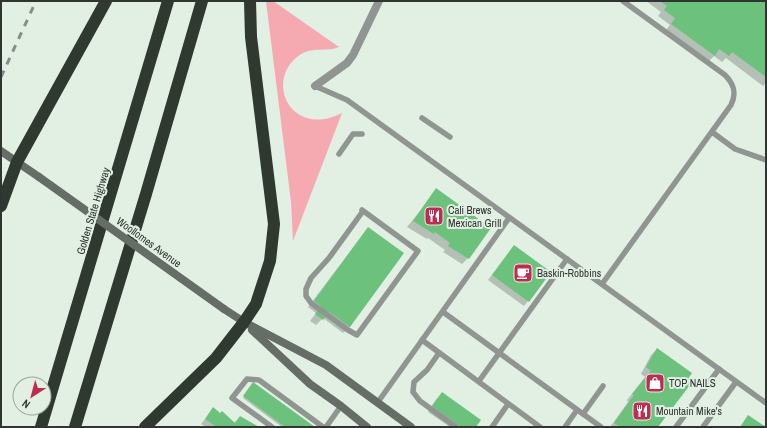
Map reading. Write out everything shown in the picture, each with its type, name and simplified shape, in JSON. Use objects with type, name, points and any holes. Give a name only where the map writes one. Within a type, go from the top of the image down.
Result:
[{"type":"highway","points":[[1,206],[17,162],[106,1]]},
{"type":"highway","name":"Golden State Highway","points":[[41,427],[168,1]]},
{"type":"highway","points":[[75,427],[146,194],[202,1]]},
{"type":"highway","points":[[145,427],[216,358],[244,322],[263,285],[270,261],[274,224],[251,37],[250,1]]},
{"type":"street","points":[[315,86],[347,63],[353,55],[379,1]]},
{"type":"street","name":"Woollomes Avenue","points":[[1,151],[224,309],[244,322],[326,365],[411,427]]},
{"type":"street","points":[[1,192],[17,162]]},
{"type":"street","name":"Woollomes Avenue","points":[[244,322],[310,384],[367,427]]},
{"type":"lane","points":[[602,284],[734,100],[734,90],[730,80],[623,1]]},
{"type":"lane","points":[[315,86],[347,100],[766,403]]},
{"type":"lane","points":[[422,118],[450,138]]},
{"type":"lane","points":[[712,132],[735,149],[766,160]]},
{"type":"lane","points":[[339,154],[353,134],[362,134]]},
{"type":"lane","points":[[363,211],[418,251],[357,334],[348,330],[311,303],[306,296],[306,289],[311,278],[329,258],[363,211]]},
{"type":"lane","points":[[378,402],[509,218]]},
{"type":"lane","points":[[479,381],[566,259]]},
{"type":"lane","points":[[443,312],[601,427]]},
{"type":"lane","points":[[422,340],[540,427]]},
{"type":"lane","points":[[439,352],[427,370],[414,382],[413,392],[420,401],[456,427]]},
{"type":"lane","points":[[676,427],[718,369]]},
{"type":"lane","points":[[272,427],[232,398],[247,379],[259,380],[324,427],[341,406]]},
{"type":"lane","points":[[703,427],[736,382]]},
{"type":"lane","points":[[583,414],[603,386]]},
{"type":"lane","points":[[492,427],[508,404]]},
{"type":"lane","points":[[565,427],[577,410]]},
{"type":"shaded area","points":[[266,1],[273,1],[339,47],[312,50],[303,53],[291,63],[284,76],[283,89],[287,102],[296,112],[308,118],[323,119],[342,113],[293,241],[291,202]]},
{"type":"building","points":[[660,1],[766,1],[766,77],[732,52],[729,56],[719,49],[715,56],[671,24],[675,18],[664,10],[667,6]]},
{"type":"building","points":[[436,188],[491,228],[469,259],[448,246],[450,243],[435,232],[434,234],[413,221]]},
{"type":"building","points":[[368,227],[404,253],[350,327],[329,312],[323,320],[315,314],[321,306],[314,301]]},
{"type":"building","points":[[514,245],[551,272],[529,302],[492,275]]},
{"type":"building","points":[[657,348],[692,373],[688,379],[691,382],[690,385],[658,427],[620,427],[614,423],[634,395],[632,394],[651,371],[646,367]]},
{"type":"building","points":[[253,382],[315,427],[285,427],[243,396]]},
{"type":"building","points":[[442,392],[481,420],[476,427],[461,427],[432,406]]},
{"type":"building","points":[[213,407],[220,413],[222,411],[235,423],[240,416],[259,427],[217,427],[205,419]]},
{"type":"building","points":[[748,415],[766,427],[740,427]]},
{"type":"railway","points":[[1,77],[36,1]]},
{"type":"place","name":"Cali Brews Mexican Grill","points":[[434,216]]},
{"type":"place","name":"Baskin-Robbins","points":[[523,273]]},
{"type":"place","name":"TOP NAILS","points":[[655,383]]},
{"type":"place","name":"Mountain Mike's","points":[[642,411]]}]
